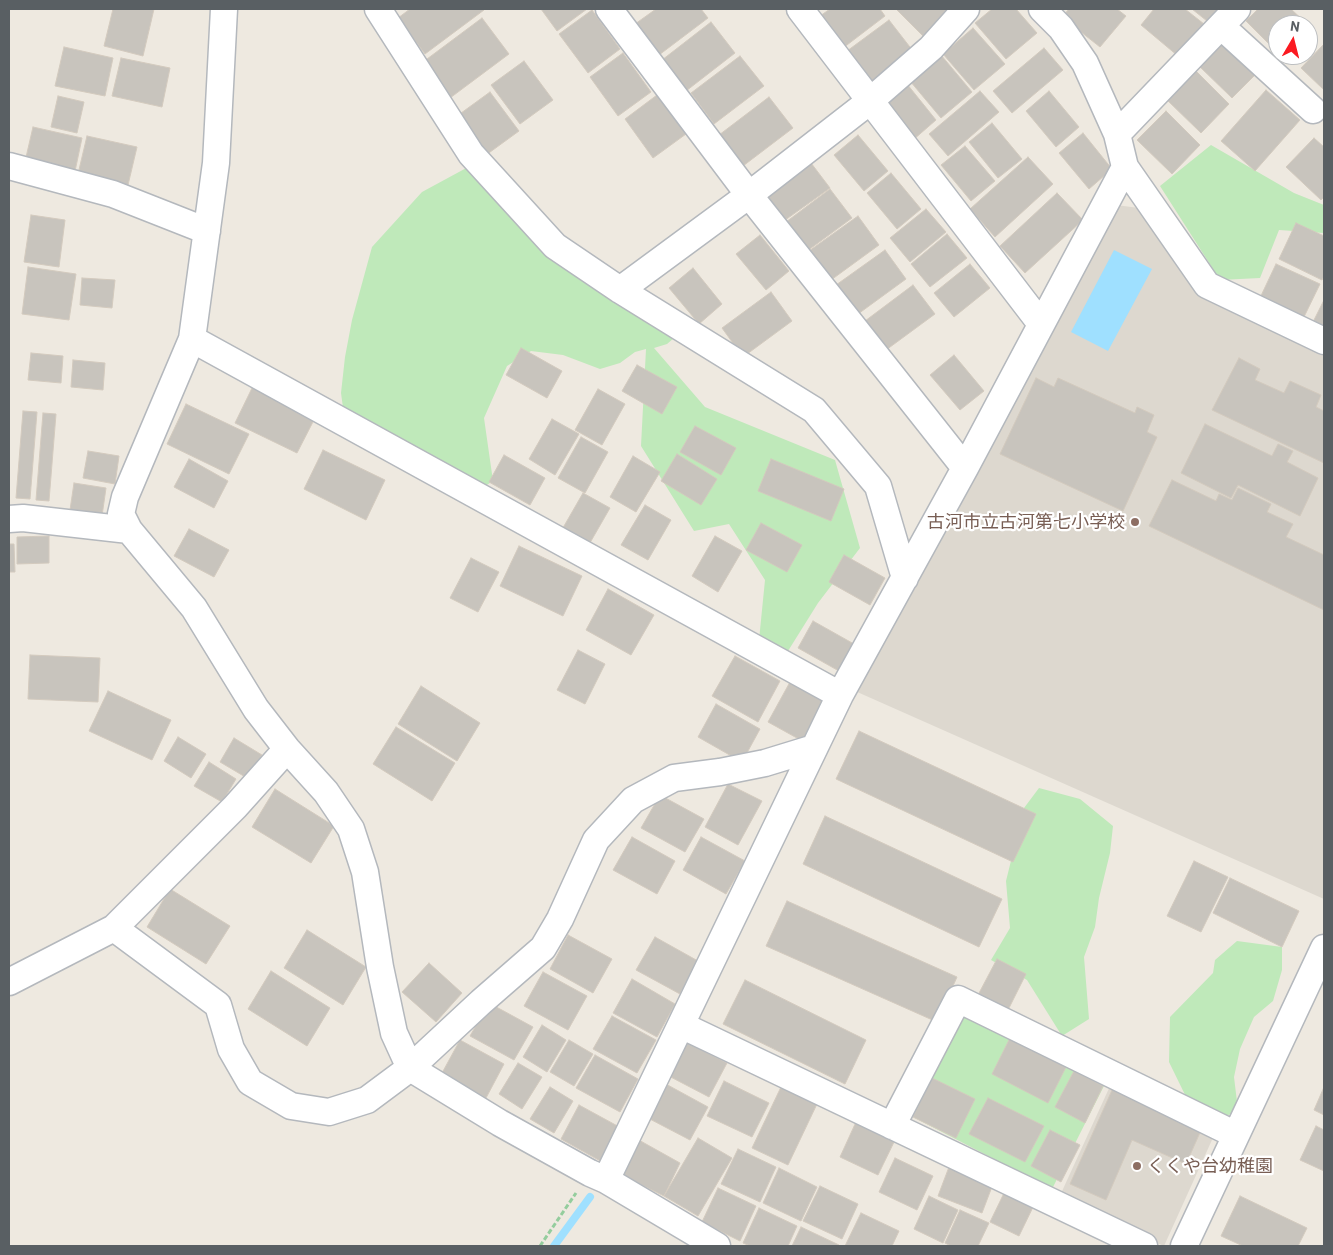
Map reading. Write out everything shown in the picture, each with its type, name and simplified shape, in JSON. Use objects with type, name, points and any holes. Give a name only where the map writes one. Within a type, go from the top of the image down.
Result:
[{"type":"street","points":[[224,9],[216,163],[192,339],[125,497],[121,514],[129,530],[194,608],[256,709],[287,749],[326,792],[351,829],[365,872],[380,967],[394,1033],[410,1068],[500,1122],[598,1176],[717,1246]]},
{"type":"street","points":[[378,9],[470,154],[555,246],[620,290],[814,410],[878,486],[905,578]]},
{"type":"street","points":[[609,9],[749,195],[965,468]]},
{"type":"street","points":[[800,9],[1041,324]]},
{"type":"street","points":[[620,290],[749,195],[870,101],[931,48],[966,9]]},
{"type":"street","points":[[1042,9],[1061,28],[1085,63],[1117,134],[1125,167],[1207,285],[1324,342]]},
{"type":"street","points":[[1117,134],[1229,17],[1313,110]]},
{"type":"street","points":[[9,166],[112,194],[206,231]]},
{"type":"street","points":[[598,1176],[681,1025],[840,695],[965,468],[1125,167]]},
{"type":"street","points":[[192,339],[840,695]]},
{"type":"street","points":[[9,519],[23,518],[129,530]]},
{"type":"street","points":[[114,928],[218,1004],[231,1049],[250,1082],[290,1106],[329,1112],[367,1100],[410,1068],[543,948],[560,919],[596,840],[633,800],[674,778],[720,772],[765,763],[814,748]]},
{"type":"street","points":[[9,982],[114,928],[235,807],[287,749]]},
{"type":"street","points":[[1184,1246],[1324,948]]},
{"type":"street","points":[[892,1126],[958,999],[1236,1136]]},
{"type":"street","points":[[681,1025],[1144,1246]]},
{"type":"path","points":[[540,1246],[598,1176]]},
{"type":"shaded area","name":"古河市立古河第七小学校","points":[[1116,205],[1139,208],[1196,291],[1324,352],[1324,899],[855,691]]},
{"type":"shaded area","name":"くくや台幼稚園","points":[[1111,1084],[1216,1131],[1164,1246],[1058,1200]]},
{"type":"green space","points":[[1211,145],[1294,193],[1324,205],[1324,233],[1279,230],[1260,278],[1220,280],[1160,186]]},
{"type":"green space","points":[[470,166],[674,338],[667,344],[654,348],[705,407],[835,460],[860,548],[818,603],[788,651],[758,650],[765,580],[729,524],[694,531],[641,446],[646,349],[635,352],[620,363],[600,369],[563,355],[531,351],[507,366],[484,418],[493,481],[479,490],[344,415],[341,393],[345,357],[352,320],[372,247],[422,192]]},
{"type":"green space","points":[[1039,788],[1080,799],[1113,826],[1110,853],[1099,898],[1095,927],[1084,957],[1089,1019],[1062,1036],[1027,980],[991,960],[1010,928],[1006,881],[1024,808]]},
{"type":"green space","points":[[1237,941],[1282,947],[1282,970],[1273,1001],[1254,1017],[1240,1049],[1234,1077],[1238,1110],[1217,1121],[1191,1107],[1169,1062],[1170,1017],[1213,973],[1215,960]]},
{"type":"green space","points":[[963,1013],[1105,1084],[1052,1189],[913,1117]]},
{"type":"water","points":[[1114,250],[1152,269],[1108,351],[1071,332]]},
{"type":"building","points":[[113,9],[154,9],[143,56],[104,46]]},
{"type":"building","points":[[410,9],[484,10],[425,54],[398,18]]},
{"type":"building","points":[[541,9],[587,9],[557,31]]},
{"type":"building","points":[[656,9],[701,9],[708,18],[659,55],[635,24]]},
{"type":"building","points":[[830,9],[880,9],[885,16],[843,48],[820,16]]},
{"type":"building","points":[[898,9],[953,9],[925,38]]},
{"type":"building","points":[[992,9],[1016,9],[1037,33],[1006,59],[975,23]]},
{"type":"building","points":[[1069,9],[1117,9],[1126,16],[1100,47],[1062,17]]},
{"type":"building","points":[[1154,9],[1185,9],[1204,24],[1178,56],[1141,25]]},
{"type":"building","points":[[1192,9],[1225,9],[1212,25]]},
{"type":"building","points":[[1258,9],[1291,9],[1297,15],[1268,15],[1268,43],[1246,21]]},
{"type":"building","points":[[592,10],[620,49],[588,73],[559,34]]},
{"type":"building","points":[[482,18],[509,54],[450,98],[423,62]]},
{"type":"building","points":[[889,20],[913,51],[870,83],[847,51]]},
{"type":"building","points":[[711,22],[735,53],[686,91],[662,60]]},
{"type":"building","points":[[973,28],[1005,64],[974,90],[943,54]]},
{"type":"building","points":[[1226,36],[1261,69],[1232,98],[1198,65]]},
{"type":"building","points":[[1324,44],[1324,90],[1301,68],[1304,65],[1318,65],[1318,50]]},
{"type":"building","points":[[64,47],[113,58],[105,96],[55,86]]},
{"type":"building","points":[[1044,48],[1063,70],[1012,113],[993,91]]},
{"type":"building","points":[[623,53],[651,92],[618,116],[590,77]]},
{"type":"building","points":[[941,55],[972,92],[941,118],[910,81]]},
{"type":"building","points":[[740,56],[764,86],[714,124],[691,93]]},
{"type":"building","points":[[121,58],[170,68],[162,107],[112,96]]},
{"type":"building","points":[[524,61],[553,100],[520,124],[491,85]]},
{"type":"building","points":[[1195,70],[1229,104],[1201,133],[1166,99]]},
{"type":"building","points":[[907,84],[936,120],[913,140],[883,104]]},
{"type":"building","points":[[1266,90],[1300,120],[1255,171],[1221,141]]},
{"type":"building","points":[[980,91],[999,112],[948,156],[929,134]]},
{"type":"building","points":[[1049,91],[1079,127],[1056,147],[1026,111]]},
{"type":"building","points":[[490,92],[519,131],[486,155],[457,116]]},
{"type":"building","points":[[657,95],[686,134],[653,158],[625,119]]},
{"type":"building","points":[[58,96],[84,102],[77,133],[51,127]]},
{"type":"building","points":[[769,97],[793,128],[743,166],[719,135]]},
{"type":"building","points":[[1166,111],[1200,145],[1172,174],[1137,140]]},
{"type":"building","points":[[992,123],[1022,159],[998,178],[969,142]]},
{"type":"building","points":[[33,127],[82,138],[74,176],[24,166]]},
{"type":"building","points":[[1083,133],[1112,169],[1089,189],[1059,153]]},
{"type":"building","points":[[858,135],[888,171],[864,191],[834,155]]},
{"type":"building","points":[[87,136],[137,147],[128,185],[78,174]]},
{"type":"building","points":[[1314,138],[1324,147],[1324,197],[1321,200],[1286,167]]},
{"type":"building","points":[[965,146],[995,181],[971,201],[941,165]]},
{"type":"building","points":[[1028,157],[1053,184],[995,237],[970,209]]},
{"type":"building","points":[[808,159],[830,188],[781,223],[760,195]]},
{"type":"building","points":[[891,173],[921,209],[897,229],[867,193]]},
{"type":"building","points":[[830,189],[852,218],[803,254],[782,225]]},
{"type":"building","points":[[1057,193],[1083,220],[1025,273],[1000,246]]},
{"type":"building","points":[[926,209],[946,232],[910,262],[890,238]]},
{"type":"building","points":[[31,215],[65,220],[59,267],[24,262]]},
{"type":"building","points":[[858,216],[879,245],[831,280],[809,251]]},
{"type":"building","points":[[1296,223],[1324,236],[1324,276],[1322,280],[1279,259]]},
{"type":"building","points":[[947,234],[967,258],[930,287],[911,264]]},
{"type":"building","points":[[760,235],[789,271],[766,290],[736,254]]},
{"type":"building","points":[[885,250],[906,279],[858,314],[836,285]]},
{"type":"building","points":[[970,264],[990,288],[954,317],[934,293]]},
{"type":"building","points":[[1276,264],[1320,284],[1302,321],[1259,300]]},
{"type":"building","points":[[28,267],[76,274],[69,320],[22,314]]},
{"type":"building","points":[[693,268],[722,304],[699,324],[669,288]]},
{"type":"building","points":[[82,278],[115,280],[112,308],[80,305]]},
{"type":"building","points":[[913,285],[935,314],[886,350],[865,321]]},
{"type":"building","points":[[771,292],[792,321],[743,357],[722,328]]},
{"type":"building","points":[[1324,300],[1324,335],[1310,328]]},
{"type":"building","points":[[521,348],[562,371],[547,398],[506,375]]},
{"type":"building","points":[[31,353],[63,356],[61,383],[28,380]]},
{"type":"building","points":[[954,355],[984,391],[960,410],[930,375]]},
{"type":"building","points":[[1239,358],[1260,369],[1255,380],[1284,393],[1290,381],[1321,395],[1316,407],[1324,411],[1324,463],[1212,410]]},
{"type":"building","points":[[73,360],[105,363],[103,390],[71,387]]},
{"type":"building","points":[[637,365],[677,387],[662,414],[622,391]]},
{"type":"building","points":[[1036,378],[1054,387],[1058,378],[1135,413],[1137,407],[1154,415],[1147,432],[1157,437],[1123,511],[1000,454]]},
{"type":"building","points":[[254,384],[317,414],[297,453],[235,423]]},
{"type":"building","points":[[598,389],[625,404],[602,445],[575,430]]},
{"type":"building","points":[[186,404],[249,434],[229,474],[167,444]]},
{"type":"building","points":[[23,411],[37,412],[30,499],[16,498]]},
{"type":"building","points":[[43,413],[56,414],[49,501],[36,500]]},
{"type":"building","points":[[552,419],[579,434],[555,475],[529,459]]},
{"type":"building","points":[[1205,424],[1272,456],[1278,444],[1293,451],[1287,462],[1318,478],[1300,516],[1238,485],[1231,498],[1181,473]]},
{"type":"building","points":[[695,426],[736,448],[721,475],[680,452]]},
{"type":"building","points":[[581,437],[608,452],[585,493],[558,478]]},
{"type":"building","points":[[323,450],[385,480],[366,520],[304,489]]},
{"type":"building","points":[[88,451],[119,456],[115,484],[83,478]]},
{"type":"building","points":[[677,454],[717,479],[701,505],[661,481]]},
{"type":"building","points":[[504,455],[545,478],[530,505],[489,482]]},
{"type":"building","points":[[633,456],[660,472],[636,512],[610,497]]},
{"type":"building","points":[[189,459],[228,481],[214,508],[174,487]]},
{"type":"building","points":[[771,459],[844,489],[831,521],[758,491]]},
{"type":"building","points":[[1172,480],[1216,501],[1219,494],[1232,500],[1238,488],[1271,504],[1267,512],[1293,524],[1286,537],[1324,555],[1324,610],[1149,526]]},
{"type":"building","points":[[74,483],[106,488],[102,516],[70,510]]},
{"type":"building","points":[[583,493],[610,508],[587,548],[560,533]]},
{"type":"building","points":[[645,505],[671,520],[648,560],[621,545]]},
{"type":"building","points":[[761,523],[802,545],[787,572],[746,550]]},
{"type":"building","points":[[189,529],[229,550],[214,577],[174,556]]},
{"type":"building","points":[[49,536],[49,563],[17,564],[17,537]]},
{"type":"building","points":[[715,536],[742,551],[718,592],[692,576]]},
{"type":"building","points":[[9,544],[14,544],[15,572],[9,572]]},
{"type":"building","points":[[519,546],[582,576],[563,616],[500,586]]},
{"type":"building","points":[[844,555],[885,578],[870,605],[829,582]]},
{"type":"building","points":[[471,558],[499,572],[478,612],[450,598]]},
{"type":"building","points":[[608,589],[654,615],[631,655],[586,630]]},
{"type":"building","points":[[813,621],[854,644],[839,671],[798,648]]},
{"type":"building","points":[[578,650],[605,664],[585,704],[557,690]]},
{"type":"building","points":[[30,655],[100,658],[98,702],[28,699]]},
{"type":"building","points":[[735,656],[780,681],[758,722],[712,696]]},
{"type":"building","points":[[790,682],[828,703],[806,743],[768,722]]},
{"type":"building","points":[[421,686],[480,723],[457,761],[398,724]]},
{"type":"building","points":[[108,691],[171,720],[152,760],[89,731]]},
{"type":"building","points":[[716,704],[760,729],[742,762],[698,737]]},
{"type":"building","points":[[396,727],[455,763],[432,801],[373,764]]},
{"type":"building","points":[[859,731],[1036,814],[1013,862],[836,779]]},
{"type":"building","points":[[178,737],[206,754],[191,778],[164,761]]},
{"type":"building","points":[[234,738],[262,755],[247,778],[220,762]]},
{"type":"building","points":[[209,762],[236,779],[222,802],[194,786]]},
{"type":"building","points":[[728,784],[762,801],[738,845],[705,827]]},
{"type":"building","points":[[275,789],[334,826],[311,863],[252,827]]},
{"type":"building","points":[[660,795],[704,819],[685,852],[641,828]]},
{"type":"building","points":[[825,816],[1002,899],[979,947],[803,864]]},
{"type":"building","points":[[632,837],[675,861],[657,894],[613,870]]},
{"type":"building","points":[[701,837],[745,861],[726,894],[683,870]]},
{"type":"building","points":[[1194,861],[1228,877],[1201,932],[1167,916]]},
{"type":"building","points":[[1230,878],[1299,911],[1282,947],[1213,913]]},
{"type":"building","points":[[170,889],[230,926],[206,964],[147,927]]},
{"type":"building","points":[[787,901],[957,977],[937,1022],[766,946]]},
{"type":"building","points":[[307,930],[366,967],[343,1005],[284,968]]},
{"type":"building","points":[[568,935],[612,959],[593,993],[550,969]]},
{"type":"building","points":[[655,937],[698,961],[680,994],[636,970]]},
{"type":"building","points":[[997,959],[1026,974],[1008,1010],[978,995]]},
{"type":"building","points":[[429,963],[462,993],[436,1022],[402,992]]},
{"type":"building","points":[[271,971],[330,1008],[307,1046],[248,1009]]},
{"type":"building","points":[[543,972],[587,996],[568,1030],[524,1006]]},
{"type":"building","points":[[632,979],[675,1004],[657,1037],[613,1013]]},
{"type":"building","points":[[745,980],[866,1040],[845,1084],[723,1024]]},
{"type":"building","points":[[489,1003],[533,1027],[514,1060],[470,1036]]},
{"type":"building","points":[[612,1016],[656,1040],[637,1073],[593,1049]]},
{"type":"building","points":[[542,1025],[566,1040],[547,1072],[523,1057]]},
{"type":"building","points":[[1010,1038],[1066,1067],[1048,1103],[992,1074]]},
{"type":"building","points":[[460,1040],[504,1064],[486,1098],[442,1073]]},
{"type":"building","points":[[569,1040],[593,1054],[574,1086],[550,1072]]},
{"type":"building","points":[[682,1040],[727,1063],[709,1097],[665,1074]]},
{"type":"building","points":[[595,1055],[638,1079],[620,1112],[576,1088]]},
{"type":"building","points":[[518,1063],[542,1077],[522,1109],[499,1094]]},
{"type":"building","points":[[1074,1071],[1103,1086],[1085,1123],[1055,1107]]},
{"type":"building","points":[[932,1078],[975,1099],[956,1138],[913,1117]]},
{"type":"building","points":[[724,1081],[769,1103],[752,1137],[707,1116]]},
{"type":"building","points":[[664,1083],[708,1107],[690,1140],[646,1117]]},
{"type":"building","points":[[550,1087],[573,1101],[554,1133],[530,1119]]},
{"type":"building","points":[[781,1087],[817,1104],[788,1165],[752,1148]]},
{"type":"building","points":[[1324,1087],[1324,1115],[1314,1110]]},
{"type":"building","points":[[1113,1088],[1202,1128],[1186,1164],[1132,1140],[1106,1200],[1070,1184]]},
{"type":"building","points":[[988,1098],[1044,1126],[1025,1162],[969,1134]]},
{"type":"building","points":[[579,1105],[623,1129],[604,1163],[561,1139]]},
{"type":"building","points":[[856,1122],[895,1140],[878,1175],[840,1157]]},
{"type":"building","points":[[1316,1126],[1324,1130],[1324,1171],[1300,1160]]},
{"type":"building","points":[[1050,1130],[1080,1145],[1061,1182],[1031,1166]]},
{"type":"building","points":[[698,1138],[732,1158],[698,1216],[664,1196]]},
{"type":"building","points":[[637,1139],[680,1163],[664,1196],[618,1173]]},
{"type":"building","points":[[738,1149],[776,1167],[760,1202],[721,1184]]},
{"type":"building","points":[[895,1158],[933,1176],[917,1210],[879,1192]]},
{"type":"building","points":[[949,1167],[993,1184],[982,1213],[938,1196]]},
{"type":"building","points":[[779,1168],[817,1187],[801,1221],[763,1203]]},
{"type":"building","points":[[820,1186],[858,1204],[842,1239],[803,1221]]},
{"type":"building","points":[[718,1188],[756,1206],[740,1241],[702,1222]]},
{"type":"building","points":[[1006,1189],[1035,1203],[1019,1236],[990,1222]]},
{"type":"building","points":[[929,1196],[958,1210],[943,1243],[914,1229]]},
{"type":"building","points":[[1240,1196],[1307,1228],[1298,1246],[1243,1246],[1221,1236]]},
{"type":"building","points":[[759,1208],[797,1226],[788,1246],[750,1246],[743,1243]]},
{"type":"building","points":[[960,1210],[989,1223],[978,1246],[951,1246],[945,1243]]},
{"type":"building","points":[[861,1213],[899,1231],[892,1246],[845,1246]]},
{"type":"building","points":[[801,1227],[839,1245],[839,1246],[792,1246]]},
{"type":"waterway","points":[[554,1246],[590,1197]]},
{"type":"place","name":"古河市立古河第七小学校","points":[[1135,522]]},
{"type":"place","name":"くくや台幼稚園","points":[[1137,1166]]}]
